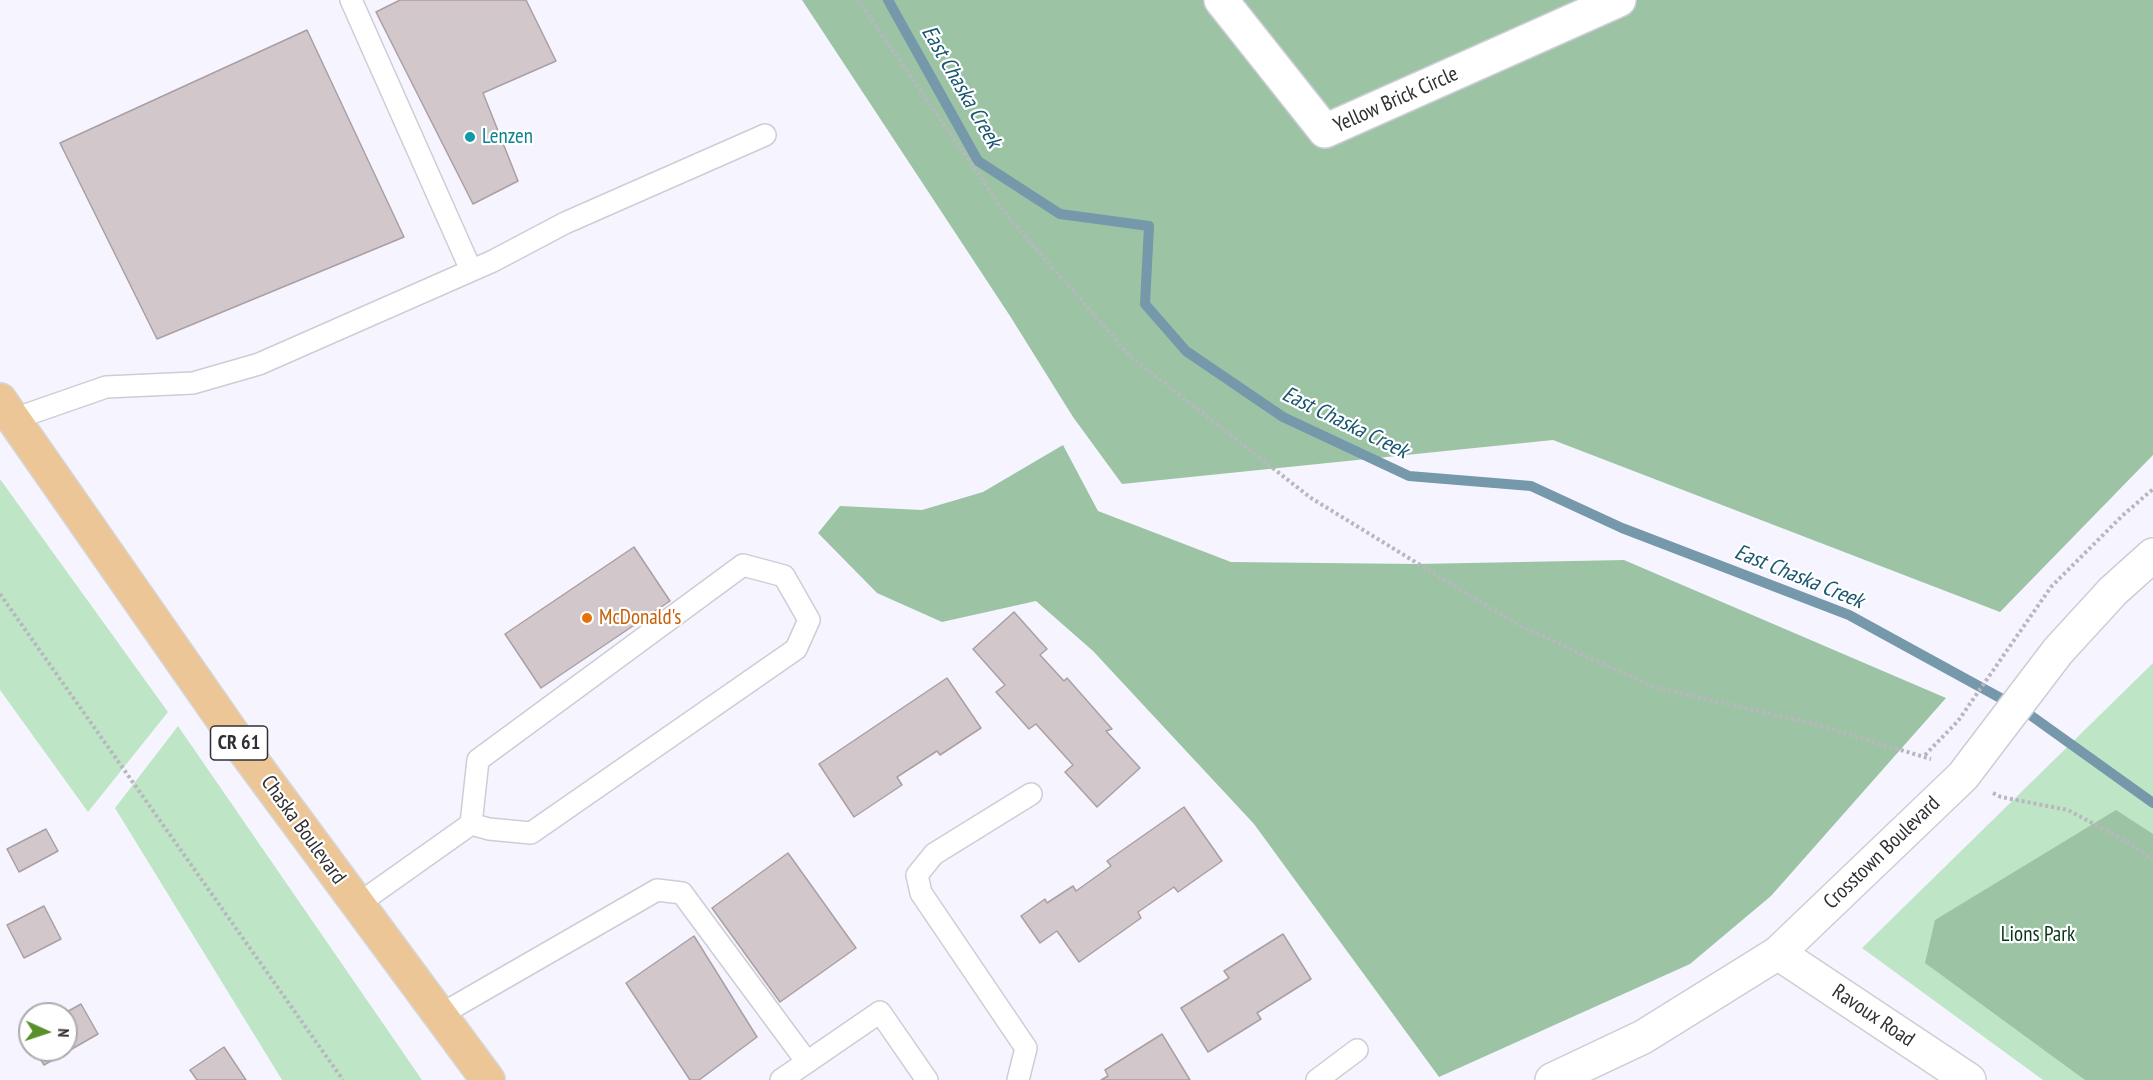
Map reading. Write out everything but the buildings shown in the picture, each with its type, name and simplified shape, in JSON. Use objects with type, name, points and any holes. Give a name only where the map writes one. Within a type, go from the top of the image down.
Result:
[{"type":"main road","name":"Chaska Boulevard","points":[[7,409],[244,750],[488,1080]]},
{"type":"street","name":"Yellow Brick Circle","points":[[1221,0],[1325,131],[1619,0]]},
{"type":"street","name":"Crosstown Boulevard","points":[[1552,1080],[1643,1036],[1778,952],[1972,766],[2058,651],[2114,591],[2153,555]]},
{"type":"street","name":"Ravoux Road","points":[[1778,952],[1969,1080]]},
{"type":"lane","points":[[351,0],[471,270]]},
{"type":"lane","points":[[7,409],[106,387],[193,383],[259,364],[471,270],[565,223],[765,135]]},
{"type":"lane","points":[[358,904],[471,824],[478,760],[743,566],[784,576],[809,620],[796,649],[531,834],[489,829],[471,824]]},
{"type":"lane","points":[[1018,1080],[1026,1048],[921,893],[917,875],[934,854],[1031,794]]},
{"type":"lane","points":[[440,1015],[657,890],[682,893],[807,1062]]},
{"type":"lane","points":[[781,1080],[880,1012],[927,1080]]},
{"type":"lane","points":[[1317,1080],[1357,1050]]},
{"type":"path","points":[[858,0],[1008,217],[1131,357],[1311,498],[1518,625],[1654,687],[1814,724],[1972,766],[2001,797],[2068,810],[2129,843],[2153,860]]},
{"type":"path","points":[[1924,755],[1958,721],[2051,587],[2122,516],[2153,489]]},
{"type":"path","points":[[0,594],[343,1080]]},
{"type":"green space","points":[[802,0],[2153,0],[2153,455],[2000,612],[1553,440],[1122,484],[1073,417],[1010,316]]},
{"type":"green space","points":[[1063,445],[1098,511],[1231,562],[1417,564],[1624,560],[1946,698],[1771,896],[1690,964],[1439,1077],[1254,824],[1093,651],[1036,601],[942,622],[877,593],[818,533],[840,506],[922,510],[983,492]]},
{"type":"green space","points":[[0,479],[168,712],[88,812],[0,690]]},
{"type":"green space","name":"Lions Park","points":[[2153,663],[2153,1080],[2043,1080],[1862,948]]},
{"type":"green space","points":[[178,726],[422,1080],[282,1080],[115,808]]},
{"type":"green space","points":[[2116,810],[2153,834],[2153,1080],[2085,1080],[1925,963],[1935,920]]},
{"type":"waterway","name":"East Chaska Creek","points":[[888,0],[978,161],[1060,214],[1149,226],[1145,304],[1186,351],[1283,417],[1409,476],[1531,486],[1622,528],[1849,615],[2026,712],[2153,803]]},
{"type":"place","name":"Lenzen","points":[[470,137]]},
{"type":"place","name":"McDonald's","points":[[587,618]]}]
